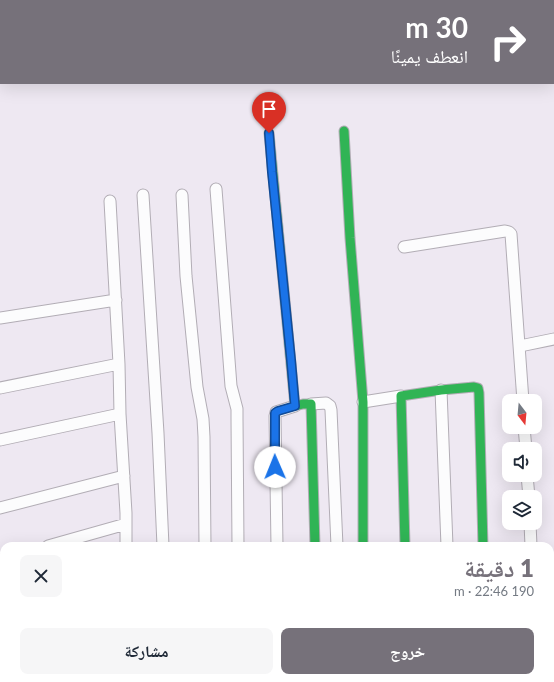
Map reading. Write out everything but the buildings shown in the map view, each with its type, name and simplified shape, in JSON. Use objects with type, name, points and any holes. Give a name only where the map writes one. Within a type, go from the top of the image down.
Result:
[{"type":"street","points":[[344,131],[350,238],[363,402],[363,542]]},
{"type":"street","points":[[269,133],[295,406]]},
{"type":"street","points":[[216,189],[231,386],[237,409],[238,542]]},
{"type":"street","points":[[143,195],[158,433],[163,542]]},
{"type":"street","points":[[182,195],[186,276],[197,386],[204,432],[205,542]]},
{"type":"street","points":[[110,201],[116,300],[126,542]]},
{"type":"street","points":[[404,247],[505,231],[509,232],[512,236],[523,394]]},
{"type":"street","points":[[0,318],[116,300]]},
{"type":"street","points":[[520,346],[554,339]]},
{"type":"street","points":[[0,388],[119,364]]},
{"type":"street","points":[[363,402],[441,390],[474,387],[478,388],[482,542]]},
{"type":"street","points":[[441,390],[447,542]]},
{"type":"street","points":[[401,396],[405,542]]},
{"type":"street","points":[[277,542],[276,412],[303,404],[326,403],[329,404],[331,410],[336,542]]},
{"type":"street","points":[[311,404],[315,542]]},
{"type":"street","points":[[0,440],[120,414]]},
{"type":"street","points":[[0,508],[124,476]]},
{"type":"street","points":[[64,542],[126,524]]},
{"type":"street","points":[[530,530],[531,542]]},
{"type":"traffic: fast","points":[[344,131],[350,238],[363,402],[363,542]]},
{"type":"traffic: fast","points":[[269,133],[295,406],[311,404],[315,542]]},
{"type":"traffic: fast","points":[[405,542],[401,396],[474,387],[478,388],[479,393],[483,542]]},
{"type":"route","points":[[269,133],[295,406],[275,413],[275,467]]}]
